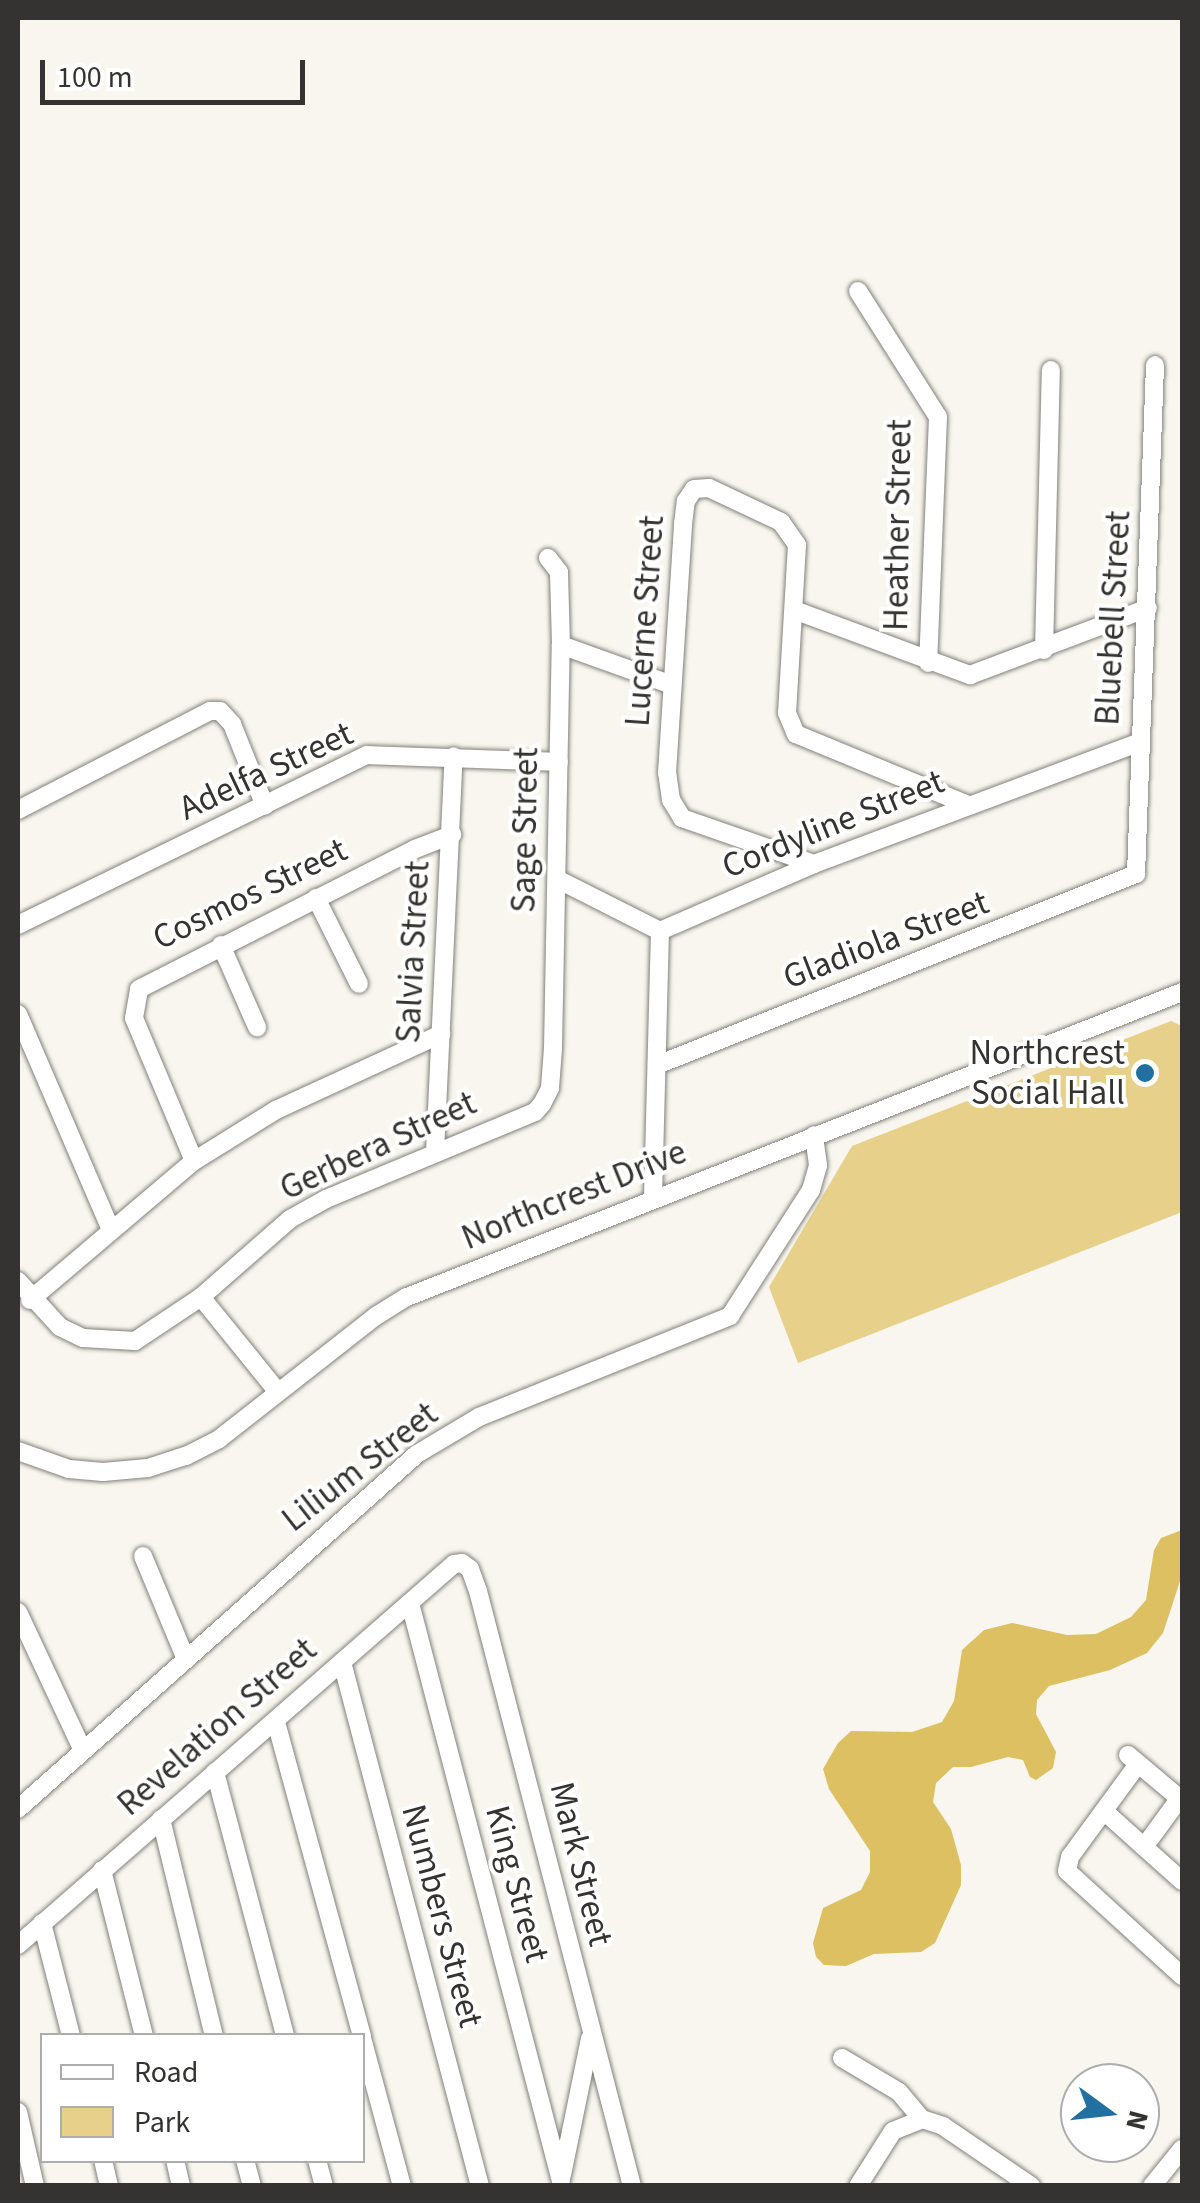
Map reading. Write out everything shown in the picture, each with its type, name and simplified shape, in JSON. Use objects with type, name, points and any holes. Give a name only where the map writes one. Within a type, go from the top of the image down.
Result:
[{"type":"street","name":"Heather Street","points":[[858,291],[938,416],[928,662]]},
{"type":"street","name":"Bluebell Street","points":[[1136,874],[1155,366]]},
{"type":"street","points":[[1044,650],[1050,370]]},
{"type":"street","name":"Lucerne Street","points":[[814,864],[694,823],[675,811],[667,773],[672,686],[683,524],[686,501],[694,490],[708,488],[781,522],[797,544],[787,713],[796,734],[968,805]]},
{"type":"street","name":"Sage Street","points":[[542,1104],[550,1088],[553,1048],[560,645],[558,572],[548,558]]},
{"type":"street","points":[[794,610],[970,675],[1148,608]]},
{"type":"street","points":[[560,645],[672,686]]},
{"type":"street","points":[[18,810],[210,711],[226,715],[265,806]]},
{"type":"street","name":"Cordyline Street","points":[[660,932],[814,864],[1140,742]]},
{"type":"street","name":"Adelfa Street","points":[[18,925],[367,755],[558,762]]},
{"type":"street","name":"Salvia Street","points":[[436,1152],[454,756]]},
{"type":"street","name":"Cosmos Street","points":[[194,1161],[133,1008],[146,982],[452,835]]},
{"type":"street","name":"Gladiola Street","points":[[657,1064],[1136,874]]},
{"type":"street","points":[[557,878],[660,932],[654,1198]]},
{"type":"street","points":[[316,898],[359,984]]},
{"type":"street","points":[[220,945],[257,1027]]},
{"type":"street","name":"Northcrest Drive","points":[[18,1451],[68,1469],[103,1472],[148,1468],[219,1439],[277,1391],[407,1297],[1182,992]]},
{"type":"street","points":[[18,1014],[110,1228]]},
{"type":"street","points":[[30,1300],[110,1228],[194,1161],[276,1110],[442,1034]]},
{"type":"street","name":"Gerbera Street","points":[[18,1282],[30,1300],[60,1327],[83,1338],[111,1343],[146,1336],[201,1297],[290,1219],[534,1112],[542,1104]]},
{"type":"street","name":"Lilium Street","points":[[18,1809],[184,1657],[443,1436],[730,1316],[811,1190],[818,1165],[814,1136]]},
{"type":"street","points":[[201,1297],[277,1391]]},
{"type":"street","points":[[143,1556],[184,1657]]},
{"type":"street","name":"Revelation Street","points":[[18,1944],[462,1562]]},
{"type":"street","name":"Mark Street","points":[[462,1562],[470,1569],[478,1591],[632,2186]]},
{"type":"street","name":"King Street","points":[[410,1603],[560,2183]]},
{"type":"street","points":[[18,1612],[83,1751]]},
{"type":"street","name":"Numbers Street","points":[[342,1662],[480,2186]]},
{"type":"street","points":[[276,1722],[361,2033]]},
{"type":"street","points":[[1144,1847],[1181,1796],[1133,1760],[1104,1811],[1070,1857],[1069,1876],[1182,1976]]},
{"type":"street","points":[[216,1772],[284,2033]]},
{"type":"street","points":[[1104,1811],[1182,1881]]},
{"type":"street","points":[[161,1819],[213,2033]]},
{"type":"street","points":[[102,1870],[143,2033]]},
{"type":"street","points":[[42,1923],[70,2033]]},
{"type":"street","points":[[560,2183],[591,2033]]},
{"type":"street","points":[[365,2048],[402,2186]]},
{"type":"street","points":[[842,2058],[899,2092],[922,2120],[944,2126],[1031,2186]]},
{"type":"street","points":[[18,2112],[35,2186]]},
{"type":"street","points":[[858,2186],[893,2132],[922,2120]]},
{"type":"street","points":[[1152,2186],[1182,2149]]},
{"type":"green space","points":[[1171,1021],[1182,1026],[1182,1212],[798,1363],[769,1287],[852,1146]]},
{"type":"shaded area","points":[[1182,1530],[1182,1575],[1163,1633],[1147,1653],[1110,1670],[1049,1686],[1037,1700],[1036,1714],[1056,1752],[1053,1768],[1036,1780],[1030,1777],[1023,1760],[1008,1757],[971,1767],[953,1767],[936,1783],[933,1802],[951,1829],[961,1865],[961,1885],[935,1943],[921,1952],[874,1954],[846,1966],[824,1965],[816,1957],[813,1943],[823,1908],[861,1890],[870,1872],[870,1851],[829,1789],[823,1769],[838,1743],[851,1731],[912,1732],[942,1722],[954,1701],[962,1650],[984,1630],[1012,1623],[1067,1635],[1096,1634],[1131,1617],[1146,1600],[1154,1550],[1161,1538]]},
{"type":"place","name":"Northcrest Social Hall","points":[[1145,1073]]}]
